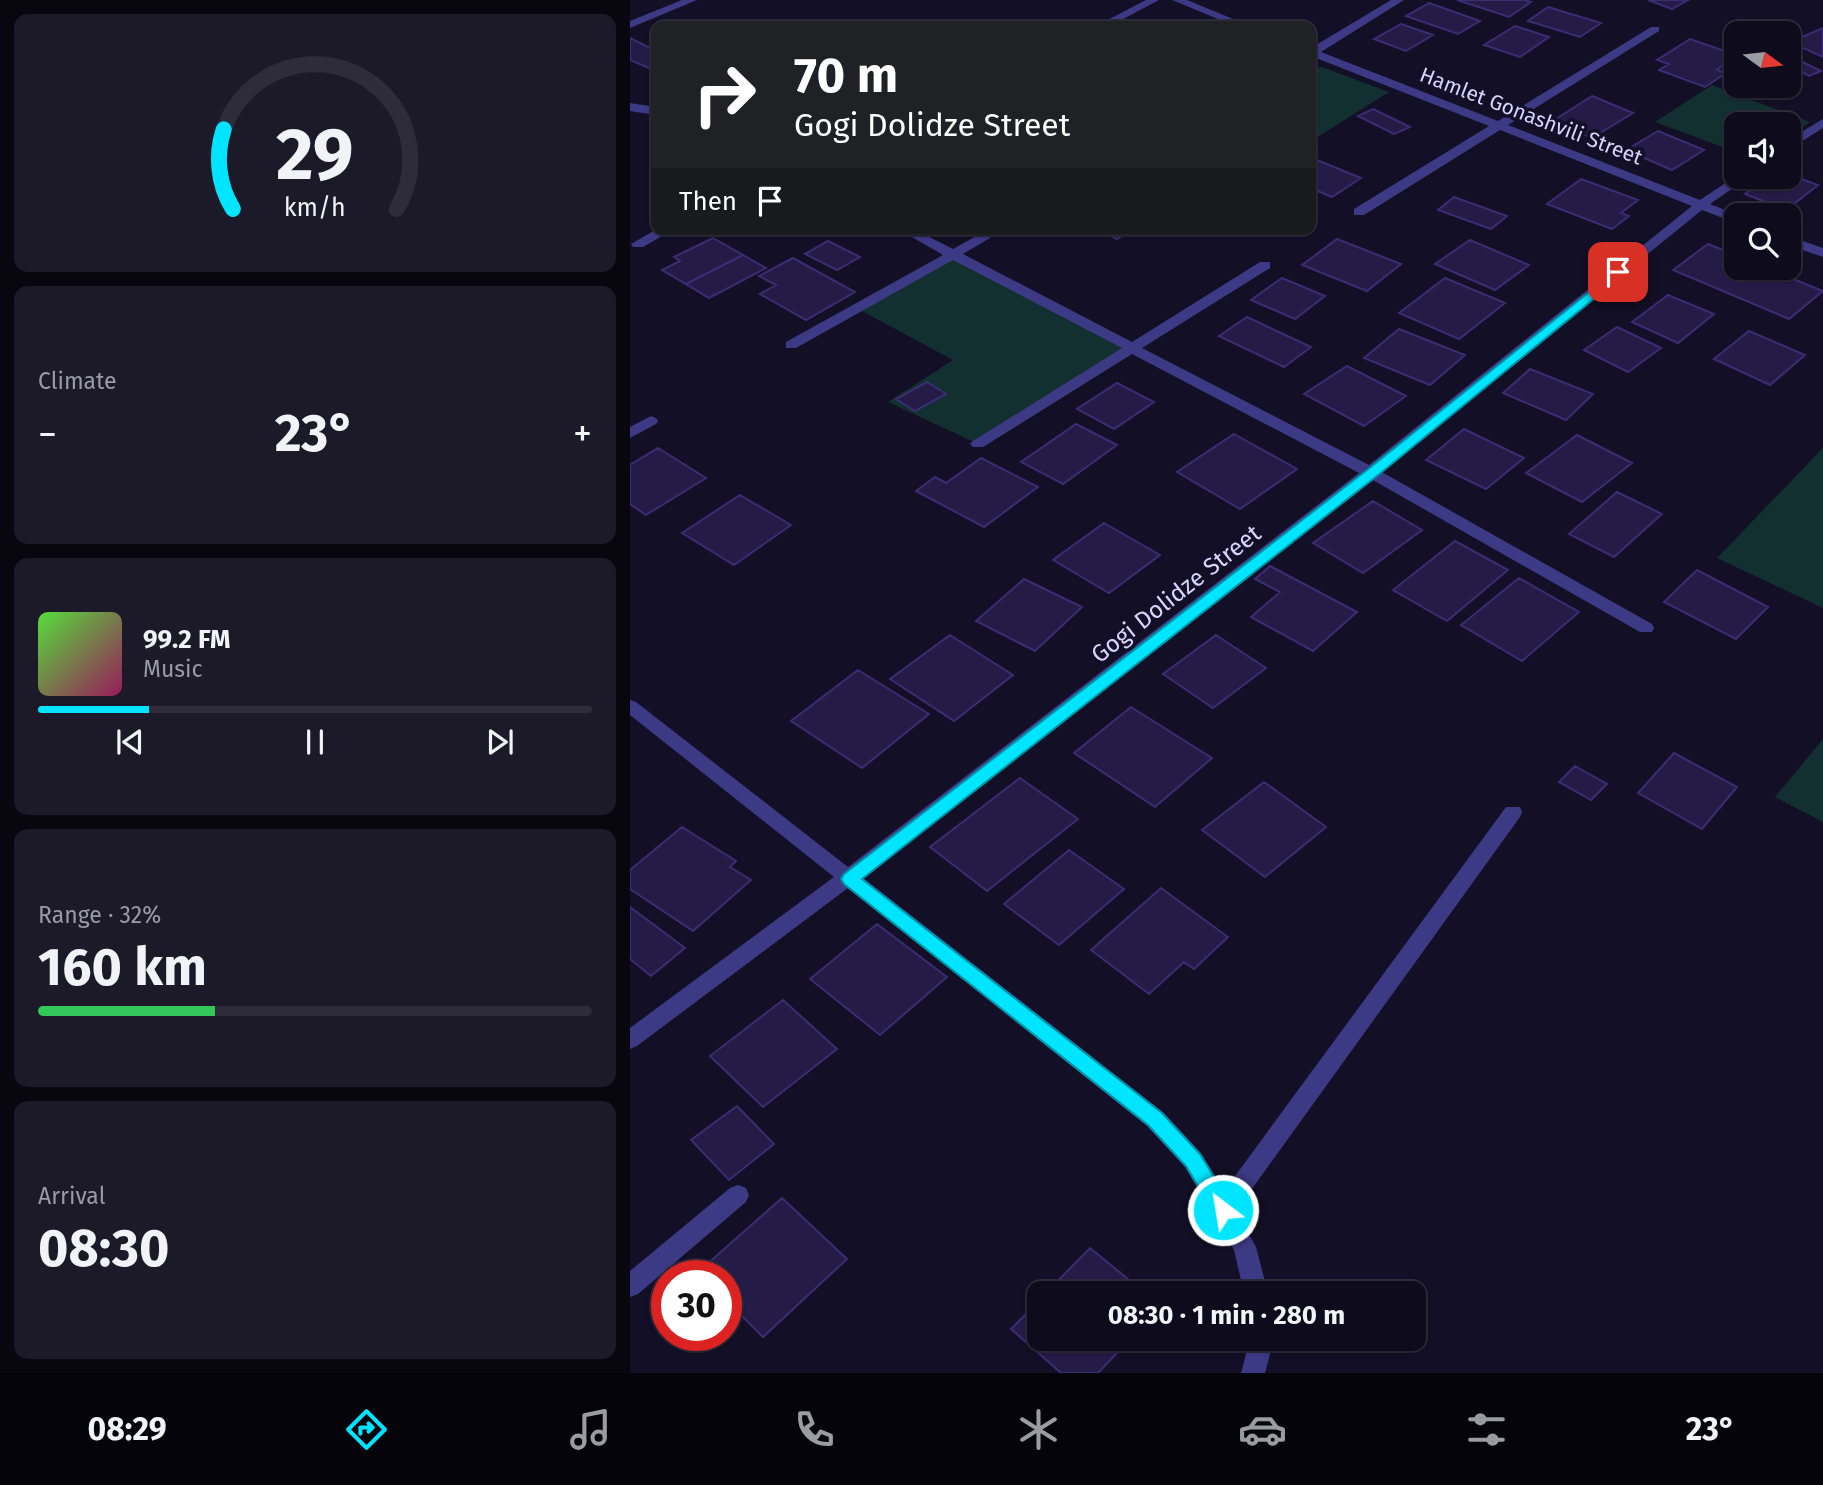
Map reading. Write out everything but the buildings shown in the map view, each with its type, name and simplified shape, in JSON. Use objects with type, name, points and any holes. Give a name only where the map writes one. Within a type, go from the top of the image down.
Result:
[{"type":"street","points":[[630,25],[692,0]]},
{"type":"street","points":[[1112,21],[1154,0]]},
{"type":"street","points":[[1177,0],[1231,21]]},
{"type":"street","points":[[1316,49],[1399,0]]},
{"type":"street","points":[[1359,212],[1655,29]]},
{"type":"street","name":"Hamlet Gonashvili Street","points":[[1316,54],[1724,214]]},
{"type":"street","points":[[630,107],[651,110]]},
{"type":"street","points":[[1801,137],[1823,123]]},
{"type":"street","name":"Gogi Dolidze Street","points":[[630,1040],[850,879],[1372,473],[1701,205],[1725,189]]},
{"type":"street","points":[[638,244],[656,235]]},
{"type":"street","points":[[915,235],[1372,473],[1646,628]]},
{"type":"street","points":[[791,345],[988,235]]},
{"type":"street","points":[[1801,245],[1823,253]]},
{"type":"street","points":[[978,444],[1265,265]]},
{"type":"street","points":[[630,433],[652,421]]},
{"type":"street","points":[[630,706],[1155,1119],[1193,1160],[1245,1247],[1253,1281]]},
{"type":"street","points":[[1223,1210],[1513,811]]},
{"type":"street","points":[[630,1286],[738,1195]]},
{"type":"street","points":[[1253,1373],[1259,1351]]},
{"type":"green space","points":[[1322,67],[1389,92],[1316,138],[1316,68]]},
{"type":"green space","points":[[1712,85],[1724,90],[1724,98],[1746,98],[1784,112],[1724,112],[1724,148],[1655,122]]},
{"type":"green space","points":[[1801,119],[1810,122],[1801,128]]},
{"type":"green space","points":[[953,255],[1131,348],[978,444],[888,402],[953,360],[858,309]]},
{"type":"green space","points":[[1823,448],[1823,608],[1717,558]]},
{"type":"green space","points":[[1823,739],[1823,822],[1775,797]]},
{"type":"route","points":[[1223,1210],[1193,1160],[1155,1119],[850,879],[1372,473],[1618,272]]}]
